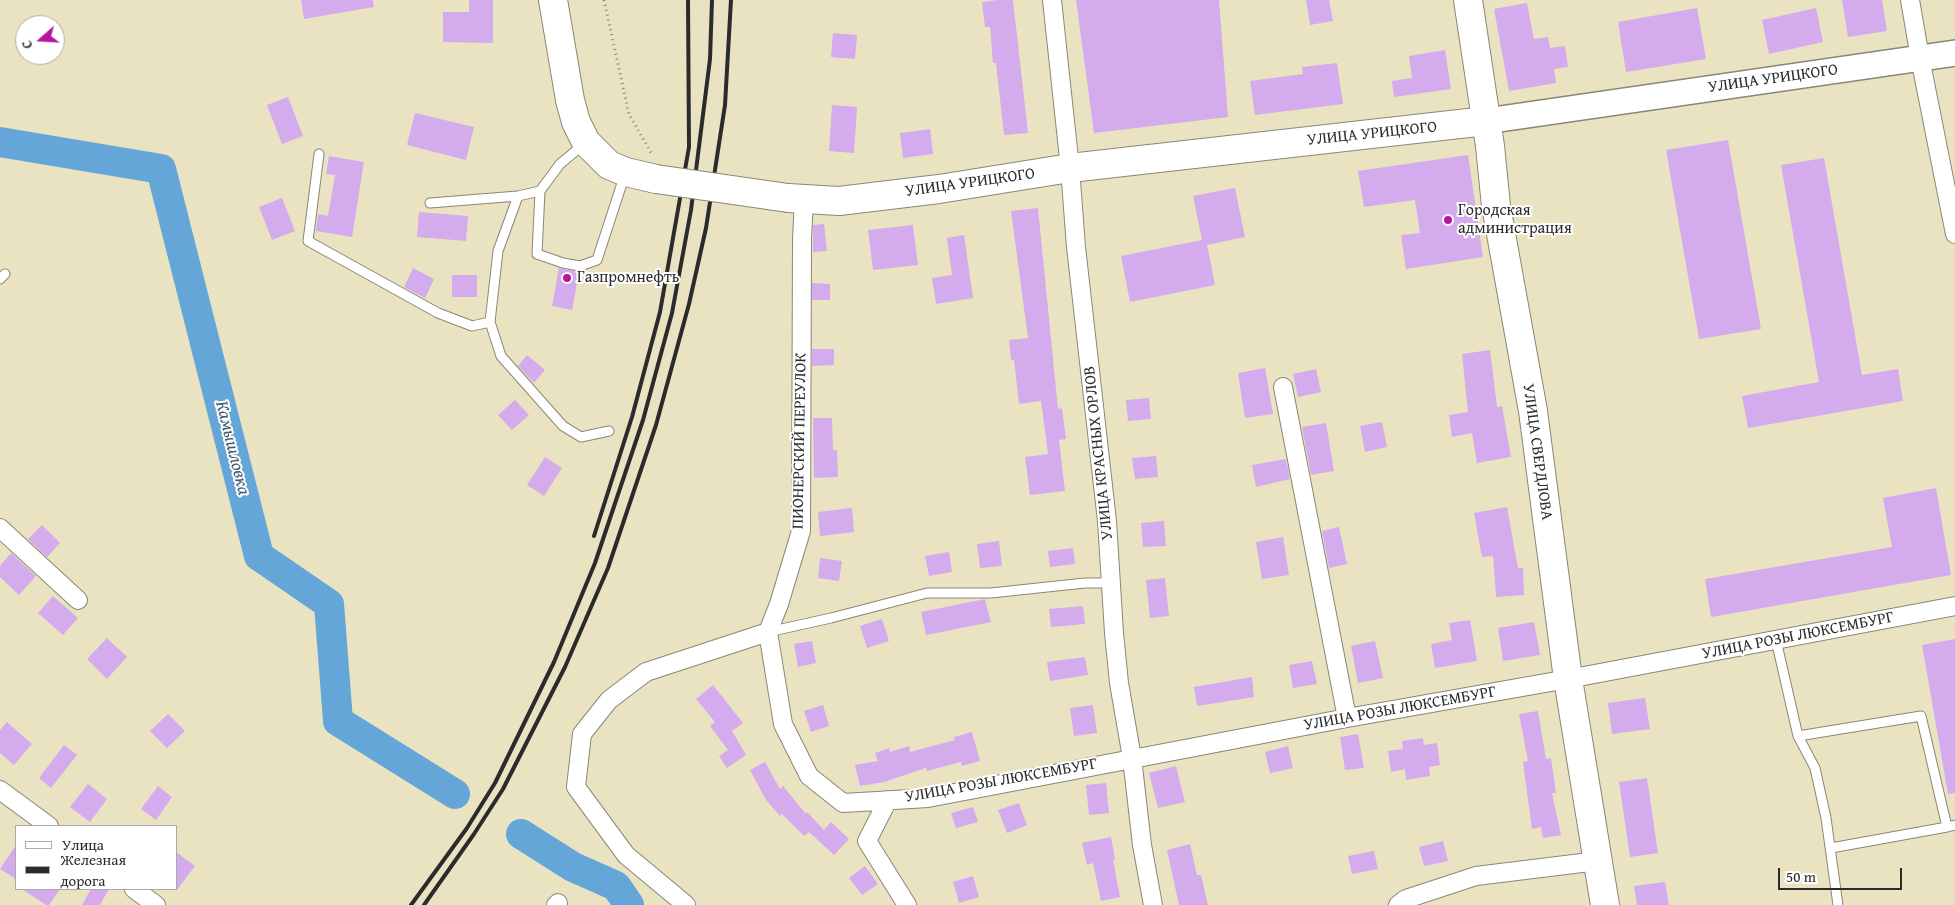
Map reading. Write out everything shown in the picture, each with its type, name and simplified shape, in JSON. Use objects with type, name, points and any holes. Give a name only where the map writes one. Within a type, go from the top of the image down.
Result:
[{"type":"main road","points":[[552,0],[570,100],[576,122],[586,142],[609,164],[626,172],[656,179]]},
{"type":"main road","name":"УЛИЦА СВЕРДЛОВА","points":[[1468,0],[1486,121],[1496,206],[1532,410],[1568,679],[1605,905]]},
{"type":"main road","name":"УЛИЦА УРИЦКОГО","points":[[656,179],[796,199],[839,201],[939,189],[1070,168],[1486,121],[1955,53]]},
{"type":"street","name":"УЛИЦА КРАСНЫХ ОРЛОВ","points":[[1052,0],[1070,168],[1076,247],[1107,521],[1118,684],[1132,758],[1142,845],[1153,905]]},
{"type":"street","points":[[1910,0],[1955,234]]},
{"type":"street","name":"ПИОНЕРСКИЙ ПЕРЕУЛОК","points":[[768,632],[779,604],[801,532],[802,239],[796,199]]},
{"type":"street","points":[[1283,388],[1347,718]]},
{"type":"street","points":[[0,528],[78,600]]},
{"type":"street","name":"УЛИЦА РОЗЫ ЛЮКСЕМБУРГ","points":[[768,632],[783,724],[808,776],[843,803],[928,798],[1132,758],[1955,606]]},
{"type":"street","points":[[686,905],[626,855],[576,787],[582,734],[609,700],[646,672],[768,632]]},
{"type":"street","points":[[0,790],[48,825]]},
{"type":"street","points":[[888,800],[867,841],[907,905]]},
{"type":"street","points":[[1398,905],[1406,899],[1476,876],[1598,861]]},
{"type":"street","points":[[135,890],[156,905]]},
{"type":"lane","points":[[586,142],[560,164],[540,191],[537,254],[563,264],[580,266],[597,260],[626,172]]},
{"type":"lane","points":[[319,154],[308,241],[438,313],[472,326],[490,322]]},
{"type":"lane","points":[[430,203],[518,196],[540,191]]},
{"type":"lane","points":[[518,196],[498,251],[490,322],[501,356],[563,426],[581,437],[609,431]]},
{"type":"lane","points":[[768,632],[927,593],[991,592],[1085,583],[1112,583]]},
{"type":"lane","points":[[1776,640],[1798,736],[1815,768],[1826,818],[1838,905]]},
{"type":"lane","points":[[1798,736],[1921,716],[1951,826],[1831,848]]},
{"type":"path","points":[[604,0],[629,114],[653,156],[656,179]]},
{"type":"building","points":[[301,0],[373,0],[374,7],[304,19]]},
{"type":"building","points":[[469,0],[493,0],[493,43],[443,42],[443,12],[469,12]]},
{"type":"building","points":[[1013,0],[1028,133],[1004,135],[996,63],[993,63],[990,27],[985,27],[982,2]]},
{"type":"building","points":[[1076,0],[1219,0],[1228,117],[1094,133]]},
{"type":"building","points":[[1306,0],[1329,0],[1333,21],[1310,25]]},
{"type":"building","points":[[1842,0],[1882,0],[1887,31],[1848,37]]},
{"type":"building","points":[[1527,3],[1534,39],[1548,37],[1550,48],[1565,46],[1568,67],[1554,69],[1556,83],[1509,91],[1494,9]]},
{"type":"building","points":[[1697,8],[1706,59],[1626,72],[1618,22]]},
{"type":"building","points":[[1816,8],[1823,42],[1769,54],[1762,20]]},
{"type":"building","points":[[833,33],[857,35],[855,59],[831,57]]},
{"type":"building","points":[[1445,50],[1451,89],[1394,97],[1392,81],[1412,78],[1409,56]]},
{"type":"building","points":[[1337,63],[1343,104],[1255,115],[1250,81],[1303,74],[1302,67]]},
{"type":"building","points":[[288,97],[303,136],[282,144],[267,105]]},
{"type":"building","points":[[832,105],[857,107],[854,153],[829,151]]},
{"type":"building","points":[[415,113],[474,127],[466,160],[407,145]]},
{"type":"building","points":[[930,129],[933,154],[903,158],[900,133]]},
{"type":"building","points":[[1728,140],[1761,329],[1699,339],[1666,150]]},
{"type":"building","name":"Городская администрация","points":[[1468,155],[1483,257],[1406,269],[1401,235],[1420,233],[1415,200],[1364,207],[1358,171]]},
{"type":"building","points":[[329,156],[364,162],[352,237],[316,231],[318,214],[328,216],[335,175],[326,174]]},
{"type":"building","points":[[1824,158],[1862,375],[1898,369],[1903,401],[1748,428],[1742,396],[1819,382],[1781,165]]},
{"type":"building","points":[[1235,188],[1245,237],[1207,245],[1215,285],[1130,302],[1121,256],[1202,240],[1193,196]]},
{"type":"building","points":[[282,198],[295,231],[272,240],[259,207]]},
{"type":"building","points":[[1038,208],[1058,409],[1062,408],[1066,439],[1059,440],[1065,491],[1030,495],[1025,457],[1048,454],[1041,401],[1019,404],[1014,360],[1011,360],[1009,340],[1028,338],[1011,211]]},
{"type":"building","points":[[419,212],[468,216],[466,241],[417,237]]},
{"type":"building","points":[[824,224],[827,251],[813,252],[813,225]]},
{"type":"building","points":[[913,225],[918,265],[873,270],[868,230]]},
{"type":"building","points":[[964,235],[973,298],[936,304],[932,278],[952,275],[947,238]]},
{"type":"building","points":[[413,268],[434,279],[425,298],[404,287]]},
{"type":"building","points":[[559,268],[579,272],[572,310],[552,306]]},
{"type":"building","points":[[452,275],[477,275],[477,297],[452,297]]},
{"type":"building","points":[[812,283],[830,284],[830,300],[812,300]]},
{"type":"building","points":[[812,349],[834,349],[834,365],[812,366]]},
{"type":"building","points":[[1490,350],[1497,407],[1502,406],[1511,457],[1477,463],[1472,433],[1452,437],[1449,415],[1468,412],[1462,354]]},
{"type":"building","points":[[527,355],[545,370],[534,383],[518,366]]},
{"type":"building","points":[[1265,368],[1273,414],[1245,418],[1238,373]]},
{"type":"building","points":[[1316,369],[1321,392],[1298,397],[1293,374]]},
{"type":"building","points":[[1149,398],[1151,419],[1128,421],[1126,400]]},
{"type":"building","points":[[515,400],[529,415],[512,430],[498,415]]},
{"type":"building","points":[[813,418],[832,418],[833,450],[837,450],[838,477],[814,478]]},
{"type":"building","points":[[1382,422],[1387,447],[1365,452],[1360,426]]},
{"type":"building","points":[[1326,423],[1334,471],[1311,475],[1302,427]]},
{"type":"building","points":[[1156,456],[1158,477],[1135,479],[1132,458]]},
{"type":"building","points":[[545,457],[562,468],[544,496],[527,485]]},
{"type":"building","points":[[1286,459],[1290,479],[1256,487],[1252,465]]},
{"type":"building","points":[[1936,488],[1951,575],[1711,617],[1705,579],[1892,547],[1883,498]]},
{"type":"building","points":[[1507,507],[1518,568],[1523,568],[1524,595],[1496,597],[1493,556],[1482,557],[1474,513]]},
{"type":"building","points":[[852,508],[854,532],[820,536],[818,512]]},
{"type":"building","points":[[1164,521],[1166,546],[1143,547],[1141,523]]},
{"type":"building","points":[[42,525],[60,543],[47,557],[28,539]]},
{"type":"building","points":[[1339,527],[1347,564],[1329,568],[1322,531]]},
{"type":"building","points":[[1283,537],[1289,575],[1262,579],[1256,542]]},
{"type":"building","points":[[999,541],[1002,566],[980,568],[977,544]]},
{"type":"building","points":[[1073,548],[1075,564],[1050,567],[1048,551]]},
{"type":"building","points":[[949,552],[952,572],[929,576],[925,556]]},
{"type":"building","points":[[11,553],[36,576],[19,595],[0,577],[0,566]]},
{"type":"building","points":[[820,558],[842,561],[839,581],[818,578]]},
{"type":"building","points":[[1165,578],[1169,616],[1150,618],[1146,580]]},
{"type":"building","points":[[53,596],[78,618],[63,635],[38,613]]},
{"type":"building","points":[[985,599],[991,622],[926,635],[921,612]]},
{"type":"building","points":[[1083,606],[1085,624],[1051,627],[1049,609]]},
{"type":"building","points":[[882,619],[889,641],[867,648],[860,626]]},
{"type":"building","points":[[1470,620],[1477,661],[1435,668],[1431,644],[1452,640],[1449,623]]},
{"type":"building","points":[[1534,622],[1540,655],[1503,661],[1498,628]]},
{"type":"building","points":[[107,638],[127,657],[107,679],[87,659]]},
{"type":"building","points":[[1955,639],[1955,793],[1948,794],[1922,645]]},
{"type":"building","points":[[812,641],[816,663],[798,667],[794,644]]},
{"type":"building","points":[[1375,641],[1383,678],[1358,683],[1351,646]]},
{"type":"building","points":[[1085,657],[1088,675],[1050,681],[1047,662]]},
{"type":"building","points":[[1312,661],[1317,684],[1293,688],[1289,665]]},
{"type":"building","points":[[1252,677],[1254,697],[1197,706],[1194,687]]},
{"type":"building","points":[[713,685],[743,723],[732,731],[746,755],[727,768],[719,756],[728,750],[710,726],[715,722],[696,699]]},
{"type":"building","points":[[1645,698],[1650,729],[1612,734],[1608,703]]},
{"type":"building","points":[[823,705],[829,726],[811,732],[804,711]]},
{"type":"building","points":[[1093,705],[1097,733],[1074,736],[1070,708]]},
{"type":"building","points":[[1538,711],[1546,759],[1551,758],[1556,793],[1552,793],[1561,835],[1543,838],[1541,827],[1532,829],[1523,762],[1528,761],[1519,714]]},
{"type":"building","points":[[168,714],[185,731],[167,748],[150,731]]},
{"type":"building","points":[[7,722],[32,744],[14,765],[0,753],[0,730]]},
{"type":"building","points":[[972,732],[980,761],[962,766],[961,762],[927,771],[926,768],[884,782],[860,786],[855,765],[878,761],[875,753],[889,748],[890,752],[909,746],[910,752],[955,740],[954,737]]},
{"type":"building","points":[[1358,734],[1364,768],[1345,770],[1340,737]]},
{"type":"building","points":[[1423,738],[1424,745],[1437,743],[1440,765],[1429,767],[1430,776],[1406,780],[1405,769],[1391,772],[1388,751],[1403,749],[1402,741]]},
{"type":"building","points":[[64,745],[77,755],[51,788],[39,778]]},
{"type":"building","points":[[1288,746],[1293,768],[1270,773],[1265,752]]},
{"type":"building","points":[[765,762],[780,789],[783,786],[806,814],[807,812],[824,830],[831,822],[849,839],[834,855],[809,832],[804,836],[782,814],[780,816],[766,800],[750,770]]},
{"type":"building","points":[[1176,766],[1185,802],[1158,808],[1149,773]]},
{"type":"building","points":[[1647,778],[1658,853],[1630,857],[1619,782]]},
{"type":"building","points":[[1106,783],[1109,813],[1089,815],[1086,785]]},
{"type":"building","points":[[88,784],[107,799],[90,822],[70,807]]},
{"type":"building","points":[[158,786],[172,797],[156,820],[141,809]]},
{"type":"building","points":[[1019,803],[1027,825],[1007,833],[998,810]]},
{"type":"building","points":[[973,807],[978,822],[956,828],[951,813]]},
{"type":"building","points":[[1111,837],[1120,897],[1101,901],[1093,863],[1087,865],[1082,843]]},
{"type":"building","points":[[1443,841],[1448,861],[1424,866],[1419,847]]},
{"type":"building","points":[[1190,844],[1197,875],[1201,875],[1208,905],[1179,905],[1167,850]]},
{"type":"building","points":[[15,846],[15,878],[0,869]]},
{"type":"building","points":[[1374,851],[1378,869],[1352,874],[1348,856]]},
{"type":"building","points":[[178,853],[195,866],[178,888]]},
{"type":"building","points":[[865,866],[878,884],[862,895],[849,878]]},
{"type":"building","points":[[973,876],[979,897],[959,903],[953,882]]},
{"type":"building","points":[[1665,882],[1669,905],[1637,905],[1634,886]]},
{"type":"building","points":[[24,890],[59,890],[49,905],[46,905]]},
{"type":"building","points":[[90,890],[108,890],[100,905],[82,905]]},
{"type":"waterway","name":"Камышловка","points":[[0,142],[161,169],[259,556],[329,604],[338,721],[455,794]]},
{"type":"waterway","name":"Камышловка","points":[[521,834],[573,867],[616,886],[629,905]]},
{"type":"railway","points":[[594,536],[632,417],[660,312],[689,147],[688,0]]},
{"type":"railway","points":[[411,905],[467,828],[495,783],[554,662],[595,563],[643,420],[672,313],[691,210],[710,59],[712,0]]},
{"type":"railway","points":[[424,905],[503,789],[565,667],[608,568],[656,425],[689,304],[706,228],[725,105],[731,0]]},
{"type":"place","name":"Городская администрация","points":[[1448,220]]},
{"type":"place","name":"Газпромнефть","points":[[567,278]]}]
